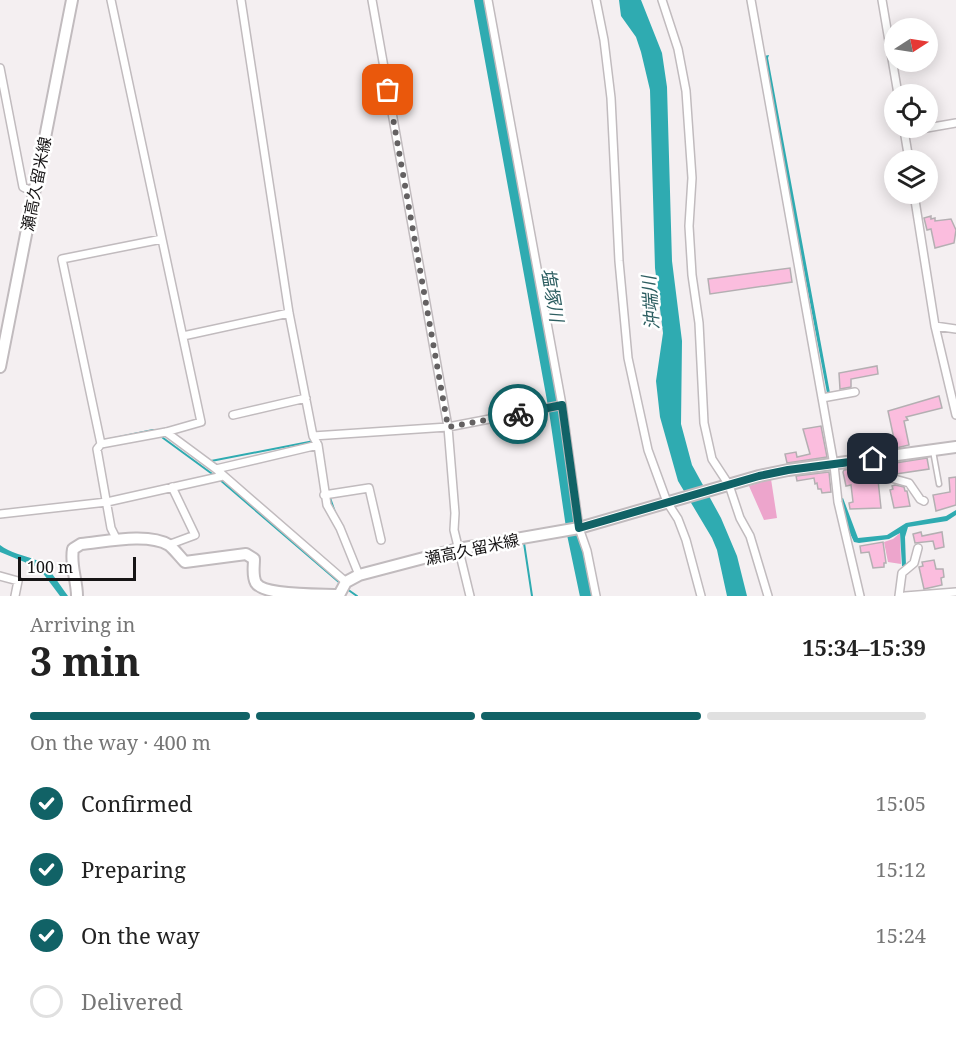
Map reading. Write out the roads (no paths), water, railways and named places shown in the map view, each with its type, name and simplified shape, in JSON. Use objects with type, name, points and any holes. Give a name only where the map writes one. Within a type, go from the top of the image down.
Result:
[{"type":"main road","name":"瀬高久留米線","points":[[0,367],[72,0]]},
{"type":"main road","name":"瀬高久留米線","points":[[342,590],[359,575],[458,549],[579,528],[788,470],[956,447]]},
{"type":"main road","points":[[77,596],[71,559],[73,549],[81,544],[137,538],[168,545],[185,562],[246,554],[254,559],[254,579],[260,588],[275,592],[342,590]]},
{"type":"street","points":[[100,444],[166,432],[201,422],[111,0]]},
{"type":"street","points":[[241,0],[289,313],[313,436],[318,445],[324,495],[359,575]]},
{"type":"street","points":[[372,0],[448,427],[455,513],[454,530],[470,596]]},
{"type":"street","points":[[488,0],[562,405],[579,528],[587,551],[596,596]]},
{"type":"street","points":[[596,0],[604,40],[611,98],[619,261],[628,358],[648,450],[686,540],[701,596]]},
{"type":"street","points":[[662,0],[678,50],[686,91],[692,178],[689,226],[692,275],[699,323],[705,423],[712,459],[732,496],[759,560],[768,596]]},
{"type":"street","points":[[751,0],[834,465],[838,502],[860,596]]},
{"type":"street","points":[[882,0],[896,84]]},
{"type":"street","points":[[0,68],[23,187],[35,192]]},
{"type":"street","points":[[938,125],[956,123]]},
{"type":"street","points":[[916,204],[935,326],[956,415]]},
{"type":"street","points":[[117,540],[111,528],[97,449],[100,444],[62,259],[162,239]]},
{"type":"street","points":[[183,336],[289,313]]},
{"type":"street","points":[[935,326],[956,329]]},
{"type":"street","points":[[822,398],[855,392]]},
{"type":"street","points":[[233,415],[306,398]]},
{"type":"street","points":[[313,436],[448,427],[562,405]]},
{"type":"street","points":[[166,432],[223,476],[342,590]]},
{"type":"street","points":[[216,470],[318,445]]},
{"type":"street","points":[[873,459],[880,475],[909,483],[924,501]]},
{"type":"street","points":[[0,514],[106,502],[223,476]]},
{"type":"street","points":[[168,545],[195,535],[172,487]]},
{"type":"street","points":[[324,495],[369,488],[381,540]]},
{"type":"street","points":[[899,596],[902,573],[914,563],[918,548]]},
{"type":"street","points":[[0,576],[18,581],[15,596]]},
{"type":"street","points":[[910,596],[956,592]]},
{"type":"lane","points":[[933,450],[939,484]]},
{"type":"water","name":"沖端川","points":[[619,0],[641,0],[662,53],[667,87],[672,261],[682,341],[681,424],[692,465],[721,518],[737,556],[747,596],[727,596],[717,550],[678,481],[660,417],[656,381],[663,333],[655,268],[650,90],[636,37],[621,16]]},
{"type":"water","points":[[769,55],[830,393],[827,393],[764,58]]},
{"type":"water","points":[[843,498],[858,538],[887,535],[906,523],[946,516],[956,510],[956,515],[947,521],[908,527],[905,537],[906,566],[902,566],[900,533],[889,539],[854,542],[841,499]]},
{"type":"water","points":[[0,545],[45,566],[68,596],[60,596],[39,568],[0,552]]},
{"type":"waterway","name":"塩塚川","points":[[481,0],[556,411],[574,534],[587,596]]},
{"type":"waterway","points":[[105,440],[155,431]]},
{"type":"waterway","points":[[159,435],[215,476]]},
{"type":"waterway","points":[[211,461],[314,441]]},
{"type":"waterway","points":[[219,479],[340,583]]},
{"type":"waterway","points":[[329,495],[336,515]]},
{"type":"waterway","points":[[524,543],[532,596]]},
{"type":"waterway","points":[[347,589],[357,596]]}]
